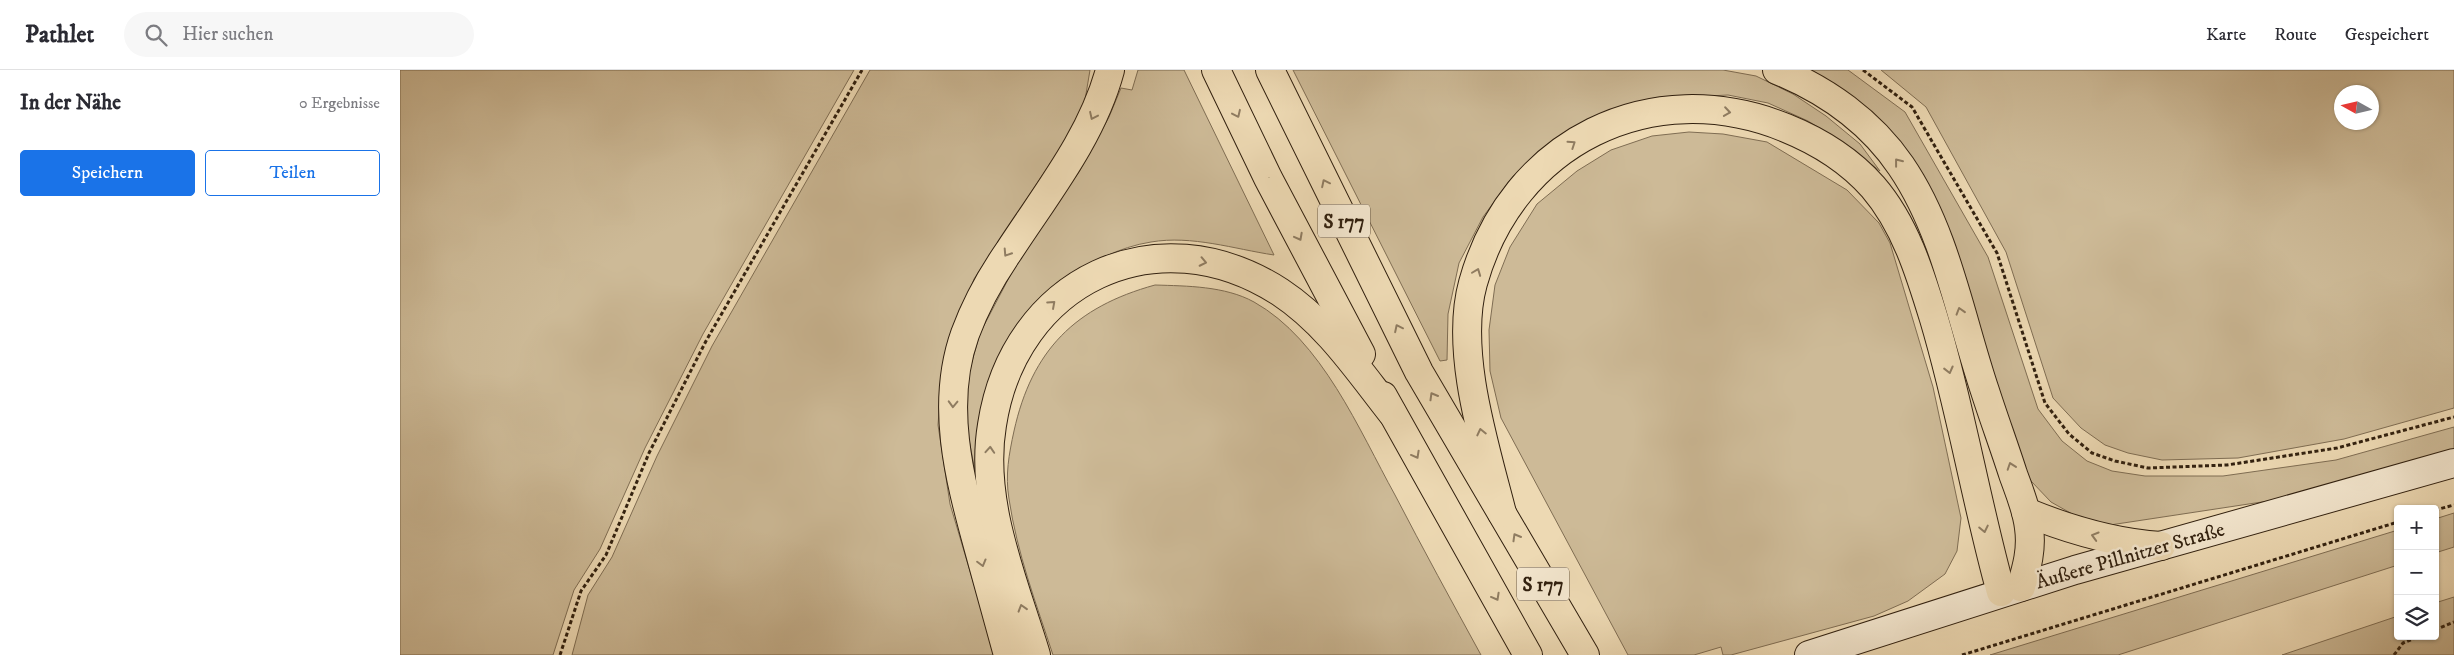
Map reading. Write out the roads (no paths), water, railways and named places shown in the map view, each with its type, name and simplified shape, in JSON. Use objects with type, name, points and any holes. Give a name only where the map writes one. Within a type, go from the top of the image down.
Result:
[{"type":"highway","points":[[1008,655],[958,467],[953,439],[952,404],[956,372],[964,336],[978,302],[992,276],[1078,146],[1094,113],[1110,70]]},
{"type":"highway","name":"S 177","points":[[1216,70],[1268,178],[1392,413],[1528,655]]},
{"type":"highway","name":"S 177","points":[[1270,70],[1419,372],[1585,655]]},
{"type":"highway","points":[[1778,70],[1804,81],[1836,101],[1868,127],[1901,165],[1923,205],[1940,246],[1984,390],[2026,512],[2030,551],[2011,589]]},
{"type":"highway","points":[[1502,514],[1480,428],[1468,346],[1468,320],[1473,284],[1502,214],[1522,186],[1549,162],[1572,143],[1601,127],[1633,115],[1673,110],[1716,110],[1758,116],[1801,134],[1839,156],[1871,185],[1890,209],[1920,273],[1949,368],[1985,533],[2011,589]]},
{"type":"highway","points":[[1036,655],[997,524],[989,461],[992,425],[998,399],[1011,363],[1028,332],[1048,307],[1074,286],[1100,272],[1131,263],[1164,259],[1196,260],[1250,277],[1279,292],[1310,315],[1335,340],[1392,413]]},
{"type":"highway","points":[[2026,512],[2098,537],[2131,544],[2161,546]]},
{"type":"main road","name":"Äußere Pillnitzer Straße","points":[[1808,655],[2011,589],[2454,463]]}]
